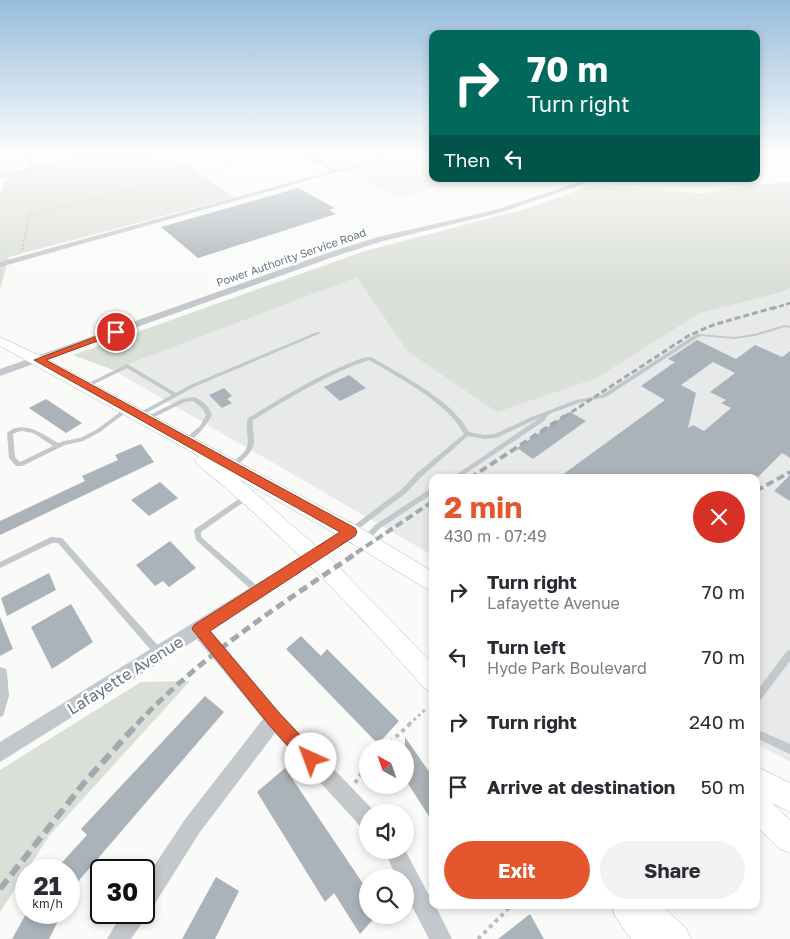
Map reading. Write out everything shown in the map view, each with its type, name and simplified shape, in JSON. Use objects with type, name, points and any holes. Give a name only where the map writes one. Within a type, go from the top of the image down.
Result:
[{"type":"main road","points":[[0,341],[185,440],[429,578]]},
{"type":"main road","points":[[142,417],[247,496],[312,556],[400,644],[429,677]]},
{"type":"main road","points":[[760,781],[790,798]]},
{"type":"main road","points":[[760,811],[790,838]]},
{"type":"main road","points":[[629,909],[650,939]]},
{"type":"main road","points":[[642,909],[675,939]]},
{"type":"street","points":[[0,265],[246,197]]},
{"type":"street","name":"Power Authority Service Road","points":[[0,373],[338,252],[381,239],[506,210],[543,197]]},
{"type":"street","name":"Lafayette Avenue","points":[[0,751],[200,629],[312,556],[358,536]]},
{"type":"street","points":[[200,629],[274,719],[359,811]]},
{"type":"street","points":[[155,883],[193,825],[274,719]]},
{"type":"street","points":[[399,859],[442,939]]},
{"type":"street","points":[[118,939],[128,924]]},
{"type":"lane","points":[[467,434],[484,437],[496,436],[578,401],[604,396],[700,335],[734,338],[756,335],[785,326],[790,327]]},
{"type":"lane","points":[[142,417],[176,395],[224,372],[319,333]]},
{"type":"lane","points":[[231,466],[250,448],[251,441],[248,430],[250,419],[290,395],[369,358],[451,411],[464,425],[467,434]]},
{"type":"lane","points":[[86,386],[127,366],[176,395]]},
{"type":"lane","points":[[58,446],[39,434],[23,428],[16,429],[10,433],[12,458],[18,464],[58,446],[81,440],[98,431],[142,417],[184,400],[194,399],[201,402],[208,410],[209,415],[202,427],[185,440]]},
{"type":"lane","points":[[460,474],[542,420],[547,413]]},
{"type":"lane","points":[[358,536],[419,475],[467,434]]},
{"type":"lane","points":[[358,536],[377,527],[429,493]]},
{"type":"lane","points":[[247,496],[197,531],[198,538],[258,592]]},
{"type":"lane","points":[[0,565],[51,540],[60,540],[160,654]]},
{"type":"lane","points":[[760,694],[790,654]]},
{"type":"lane","points":[[0,671],[3,672],[5,696],[0,713]]},
{"type":"lane","points":[[760,735],[790,749]]},
{"type":"path","points":[[20,260],[33,197]]},
{"type":"path","points":[[29,215],[103,197]]},
{"type":"path","points":[[394,739],[426,709]]},
{"type":"path","points":[[347,798],[359,778]]},
{"type":"path","points":[[478,939],[508,909]]},
{"type":"shaded area","points":[[0,197],[234,197],[9,257],[0,289]]},
{"type":"shaded area","points":[[560,197],[790,197],[790,288],[783,292],[700,313],[597,378],[497,412],[407,351],[357,277],[113,370],[73,355],[365,251],[525,209]]},
{"type":"shaded area","points":[[357,276],[407,351],[597,378],[700,313],[783,292],[790,288],[790,762],[760,745],[760,474],[429,474],[429,553],[113,370]]},
{"type":"shaded area","points":[[190,681],[49,836],[34,859],[15,859],[15,889],[0,912],[0,770],[141,682]]},
{"type":"building","points":[[267,197],[314,197],[335,208],[329,210],[336,214],[198,258],[161,227]]},
{"type":"building","points":[[697,340],[736,359],[755,345],[782,357],[790,351],[790,458],[782,453],[760,475],[563,474],[665,400],[641,386],[675,362],[668,359]],"holes":[[[713,362],[735,373],[710,392],[726,400],[721,403],[731,408],[704,431],[693,425],[688,428],[696,393],[681,385]]]},
{"type":"building","points":[[349,375],[366,388],[340,401],[324,387]]},
{"type":"building","points":[[224,388],[232,396],[227,399],[232,403],[222,408],[209,395]]},
{"type":"building","points":[[46,399],[82,423],[66,433],[29,408]]},
{"type":"building","points":[[570,412],[586,421],[533,459],[517,448]]},
{"type":"building","points":[[141,444],[154,462],[0,535],[0,521],[85,481],[82,476],[118,460],[115,455]]},
{"type":"building","points":[[790,475],[790,501],[774,491]]},
{"type":"building","points":[[160,482],[178,498],[149,516],[131,500]]},
{"type":"building","points":[[170,541],[196,568],[169,587],[163,581],[155,586],[136,565]]},
{"type":"building","points":[[49,573],[56,590],[7,616],[1,598]]},
{"type":"building","points":[[71,604],[93,642],[52,669],[31,627]]},
{"type":"building","points":[[0,617],[13,649],[0,656]]},
{"type":"building","points":[[301,636],[321,656],[327,649],[399,721],[383,739],[373,739],[286,649]]},
{"type":"building","points":[[205,696],[224,712],[97,859],[90,859],[90,868],[80,879],[80,859],[65,859],[87,835],[81,829]]},
{"type":"building","points":[[414,750],[429,772],[429,816],[414,793]]},
{"type":"building","points":[[285,768],[359,878],[359,924],[369,924],[360,934],[334,893],[325,902],[257,792]]},
{"type":"building","points":[[216,877],[239,891],[215,939],[182,939]]},
{"type":"building","points":[[530,914],[544,939],[498,939]]},
{"type":"building","points":[[20,924],[56,924],[49,939],[12,939]]},
{"type":"railway","points":[[772,309],[790,303]]},
{"type":"railway","points":[[564,417],[688,336],[713,325],[776,307]]},
{"type":"railway","points":[[476,474],[565,416]]},
{"type":"railway","points":[[760,489],[790,472]]},
{"type":"railway","points":[[356,553],[429,504]]},
{"type":"railway","points":[[138,723],[188,675],[215,653],[358,552]]},
{"type":"railway","points":[[0,889],[84,783],[138,723]]},
{"type":"route","points":[[116,332],[38,360],[350,532],[200,629],[274,719],[311,759]]}]
